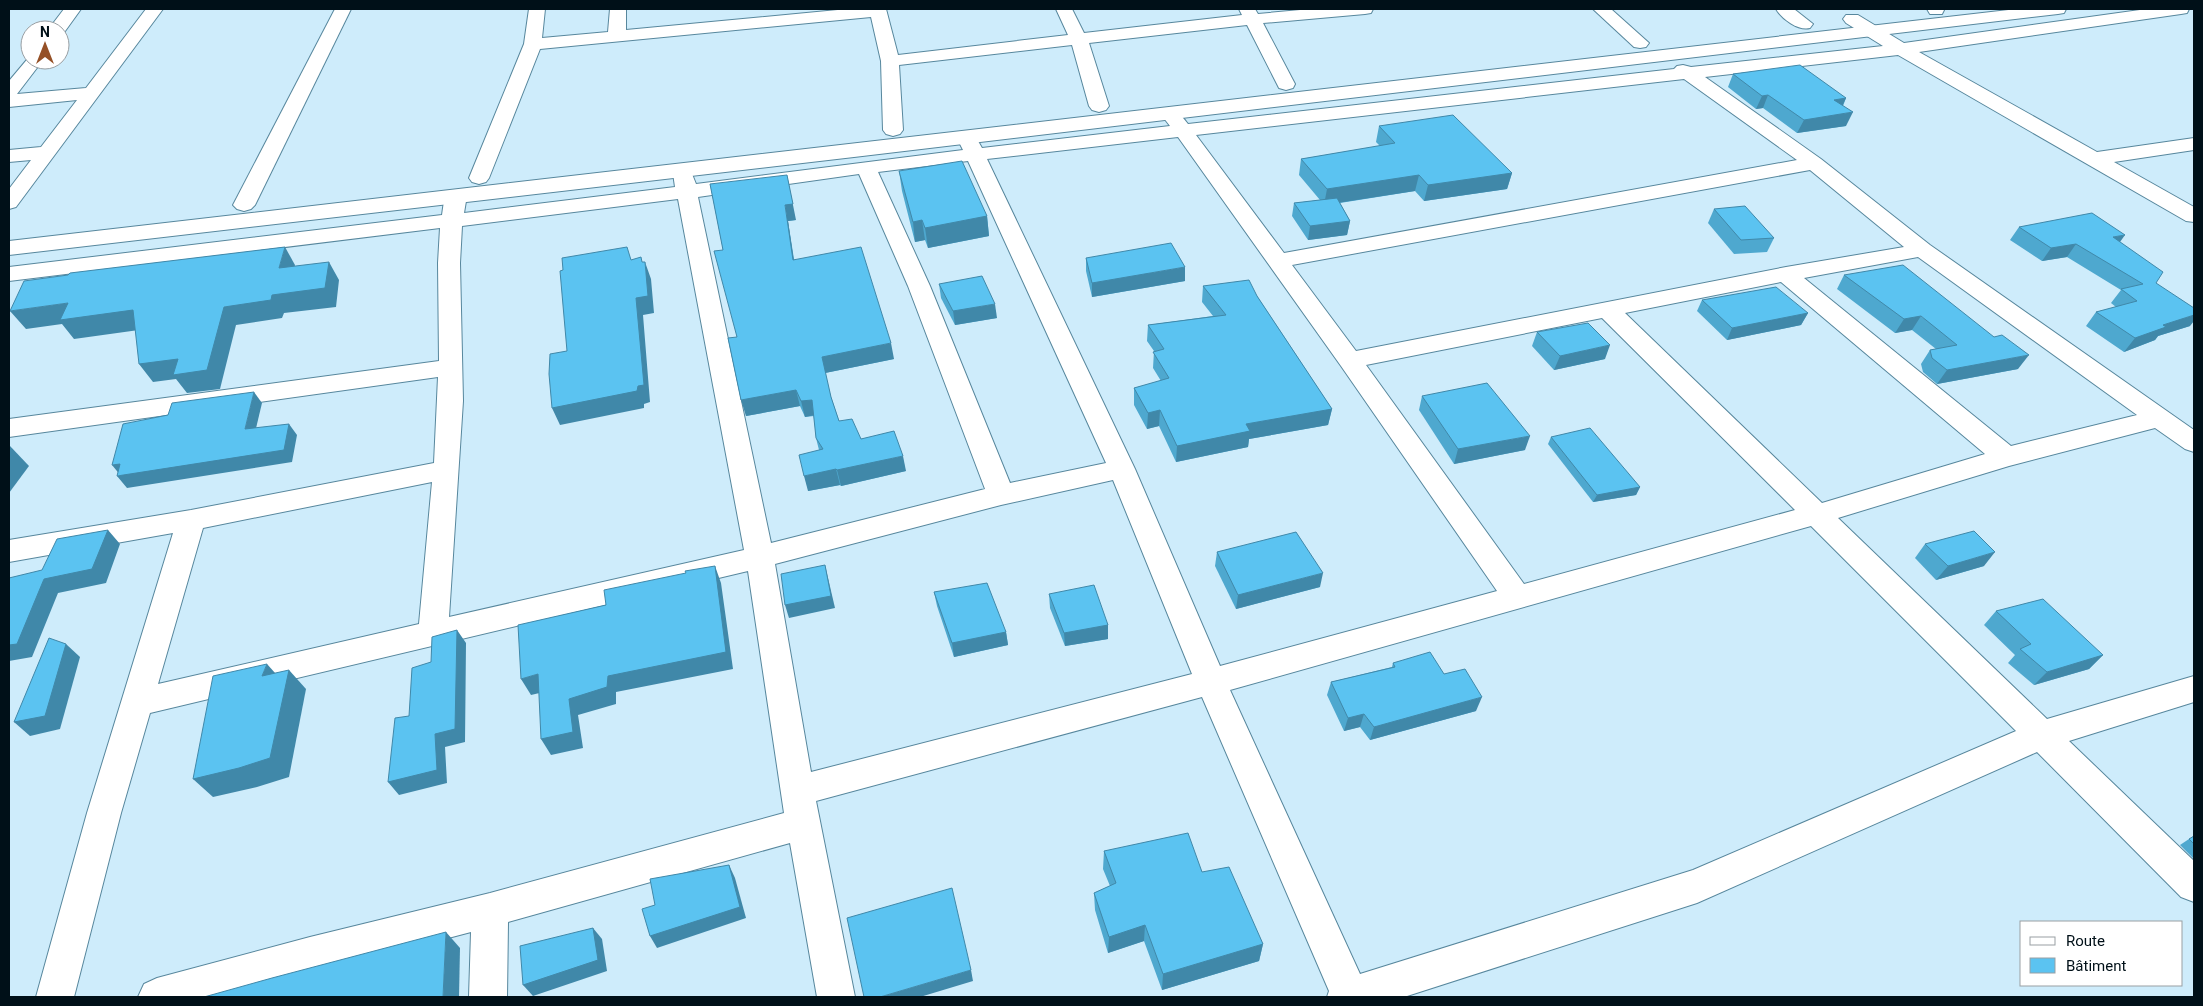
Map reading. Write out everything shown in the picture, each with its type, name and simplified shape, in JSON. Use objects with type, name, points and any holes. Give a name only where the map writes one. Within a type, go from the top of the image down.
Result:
[{"type":"street","points":[[65,20],[73,9]]},
{"type":"street","points":[[9,203],[90,92],[154,9]]},
{"type":"street","points":[[244,205],[343,9]]},
{"type":"street","points":[[478,178],[533,44],[537,9]]},
{"type":"street","points":[[616,36],[618,9]]},
{"type":"street","points":[[1064,9],[1079,40],[1099,106]]},
{"type":"street","points":[[890,61],[1079,40],[1251,14],[1365,9]]},
{"type":"street","points":[[1601,9],[1640,43]]},
{"type":"street","points":[[1784,9],[1804,24]]},
{"type":"street","points":[[746,145],[892,130],[1938,9]]},
{"type":"street","points":[[9,248],[453,208],[1176,122],[1666,56],[2058,9]]},
{"type":"street","points":[[1176,122],[1688,75],[1901,49],[2181,9]]},
{"type":"street","points":[[533,44],[790,15],[878,10],[890,61],[892,130]]},
{"type":"street","points":[[1251,14],[1286,84]]},
{"type":"street","points":[[1852,19],[1901,49],[2194,216]]},
{"type":"street","points":[[1666,56],[1688,75],[1814,163],[1922,250],[2194,443]]},
{"type":"street","points":[[9,93],[26,70]]},
{"type":"street","points":[[9,100],[90,92]]},
{"type":"street","points":[[1176,122],[1350,360],[1518,598]]},
{"type":"street","points":[[2093,159],[2194,144]]},
{"type":"street","points":[[684,181],[866,167],[970,146]]},
{"type":"street","points":[[970,146],[1032,273],[1122,469],[1211,682],[1349,997],[1697,886],[2042,735],[2194,689]]},
{"type":"street","points":[[9,156],[47,152]]},
{"type":"street","points":[[9,233],[651,156]]},
{"type":"street","points":[[1278,261],[1814,163]]},
{"type":"street","points":[[866,167],[919,286],[1002,495]]},
{"type":"street","points":[[684,181],[760,557],[800,808],[836,997]]},
{"type":"street","points":[[9,274],[453,208]]},
{"type":"street","points":[[433,632],[446,470],[451,367],[449,306],[453,208]]},
{"type":"street","points":[[1350,360],[1786,274],[1922,250]]},
{"type":"street","points":[[1786,274],[2006,457]]},
{"type":"street","points":[[1608,310],[2194,885]]},
{"type":"street","points":[[9,428],[451,367]]},
{"type":"street","points":[[157,997],[490,910],[800,808],[1211,682],[1818,514],[2006,457],[2160,418]]},
{"type":"street","points":[[138,702],[760,557],[1002,495],[1122,469]]},
{"type":"street","points":[[9,551],[191,520],[446,470]]},
{"type":"street","points":[[55,997],[104,813],[191,520]]},
{"type":"street","points":[[488,997],[490,910]]},
{"type":"building","points":[[1800,65],[1846,98],[1834,100],[1853,112],[1804,120],[1768,95],[1762,96],[1733,74]]},
{"type":"building","points":[[1453,115],[1512,173],[1428,185],[1419,175],[1327,189],[1301,159],[1395,143],[1379,126]]},
{"type":"building","points":[[962,161],[987,216],[925,228],[922,220],[913,222],[899,171]]},
{"type":"building","points":[[787,175],[793,204],[785,205],[793,260],[861,247],[891,343],[822,357],[831,397],[839,421],[852,419],[861,439],[894,431],[903,456],[804,476],[799,455],[823,449],[816,438],[812,400],[801,401],[796,390],[741,400],[728,338],[737,337],[714,251],[723,250],[710,184]]},
{"type":"building","points":[[1337,198],[1350,221],[1310,226],[1294,203]]},
{"type":"building","points":[[1745,206],[1774,238],[1741,240],[1714,209]]},
{"type":"building","points":[[2092,213],[2125,235],[2113,237],[2163,272],[2156,283],[2194,308],[2194,315],[2163,325],[2166,327],[2135,338],[2096,312],[2137,301],[2121,289],[2143,284],[2076,244],[2051,248],[2019,227]]},
{"type":"building","points":[[1171,243],[1185,267],[1092,283],[1086,258]]},
{"type":"building","points":[[285,247],[279,268],[329,262],[325,288],[272,295],[271,300],[224,307],[207,370],[173,375],[178,359],[139,364],[133,310],[60,320],[68,303],[10,311],[24,281],[68,275],[70,273]]},
{"type":"building","points":[[627,247],[631,260],[641,257],[642,262],[645,262],[648,296],[636,298],[644,385],[638,386],[637,391],[552,408],[549,374],[550,354],[567,351],[560,271],[563,270],[562,258]]},
{"type":"building","points":[[1903,265],[1994,337],[2002,335],[2029,355],[1947,370],[1932,358],[1930,350],[1957,345],[1921,316],[1904,319],[1844,275]]},
{"type":"building","points":[[982,276],[995,304],[953,311],[939,284]]},
{"type":"building","points":[[1249,280],[1257,296],[1332,409],[1246,424],[1250,431],[1177,446],[1160,410],[1148,413],[1134,388],[1169,378],[1153,352],[1164,349],[1148,325],[1226,315],[1203,286]]},
{"type":"building","points":[[1776,287],[1808,313],[1732,328],[1702,300]]},
{"type":"building","points":[[1588,323],[1610,345],[1560,356],[1537,332]]},
{"type":"building","points":[[1487,383],[1530,436],[1458,449],[1422,396]]},
{"type":"building","points":[[254,392],[245,429],[289,424],[284,450],[117,476],[120,464],[112,465],[123,424],[168,415],[172,403]]},
{"type":"building","points":[[1590,428],[1640,487],[1597,495],[1551,437]]},
{"type":"building","points":[[108,530],[92,569],[44,579],[17,644],[9,645],[9,578],[42,570],[57,539]]},
{"type":"building","points":[[1974,531],[1995,552],[1948,566],[1925,544]]},
{"type":"building","points":[[1296,532],[1323,573],[1238,595],[1217,552]]},
{"type":"building","points":[[825,565],[831,596],[785,605],[781,574]]},
{"type":"building","points":[[715,566],[726,652],[608,676],[607,687],[569,699],[573,732],[541,739],[538,674],[521,679],[518,625],[606,605],[604,590]]},
{"type":"building","points":[[987,583],[1006,632],[952,643],[934,592]]},
{"type":"building","points":[[1094,585],[1108,625],[1064,633],[1049,594]]},
{"type":"building","points":[[2043,599],[2103,655],[2047,672],[2020,649],[2031,644],[1996,611]]},
{"type":"building","points":[[457,630],[455,729],[435,734],[437,770],[388,782],[395,718],[409,716],[412,668],[431,662],[432,637]]},
{"type":"building","points":[[49,638],[66,644],[45,716],[14,722]]},
{"type":"building","points":[[1430,652],[1444,674],[1465,669],[1482,697],[1374,727],[1364,714],[1348,718],[1331,682],[1395,667],[1393,663]]},
{"type":"building","points":[[267,664],[262,676],[289,670],[270,758],[193,779],[213,676]]},
{"type":"building","points":[[1188,833],[1202,872],[1229,867],[1263,944],[1163,974],[1145,925],[1109,937],[1094,893],[1116,883],[1104,851]]},
{"type":"building","points":[[2194,836],[2194,844],[2189,839]]},
{"type":"building","points":[[729,865],[740,907],[650,936],[642,909],[655,905],[650,879]]},
{"type":"building","points":[[952,888],[971,970],[880,997],[864,997],[847,918]]},
{"type":"building","points":[[593,928],[598,960],[523,985],[520,946]]},
{"type":"building","points":[[446,932],[443,997],[204,997],[272,978]]}]
